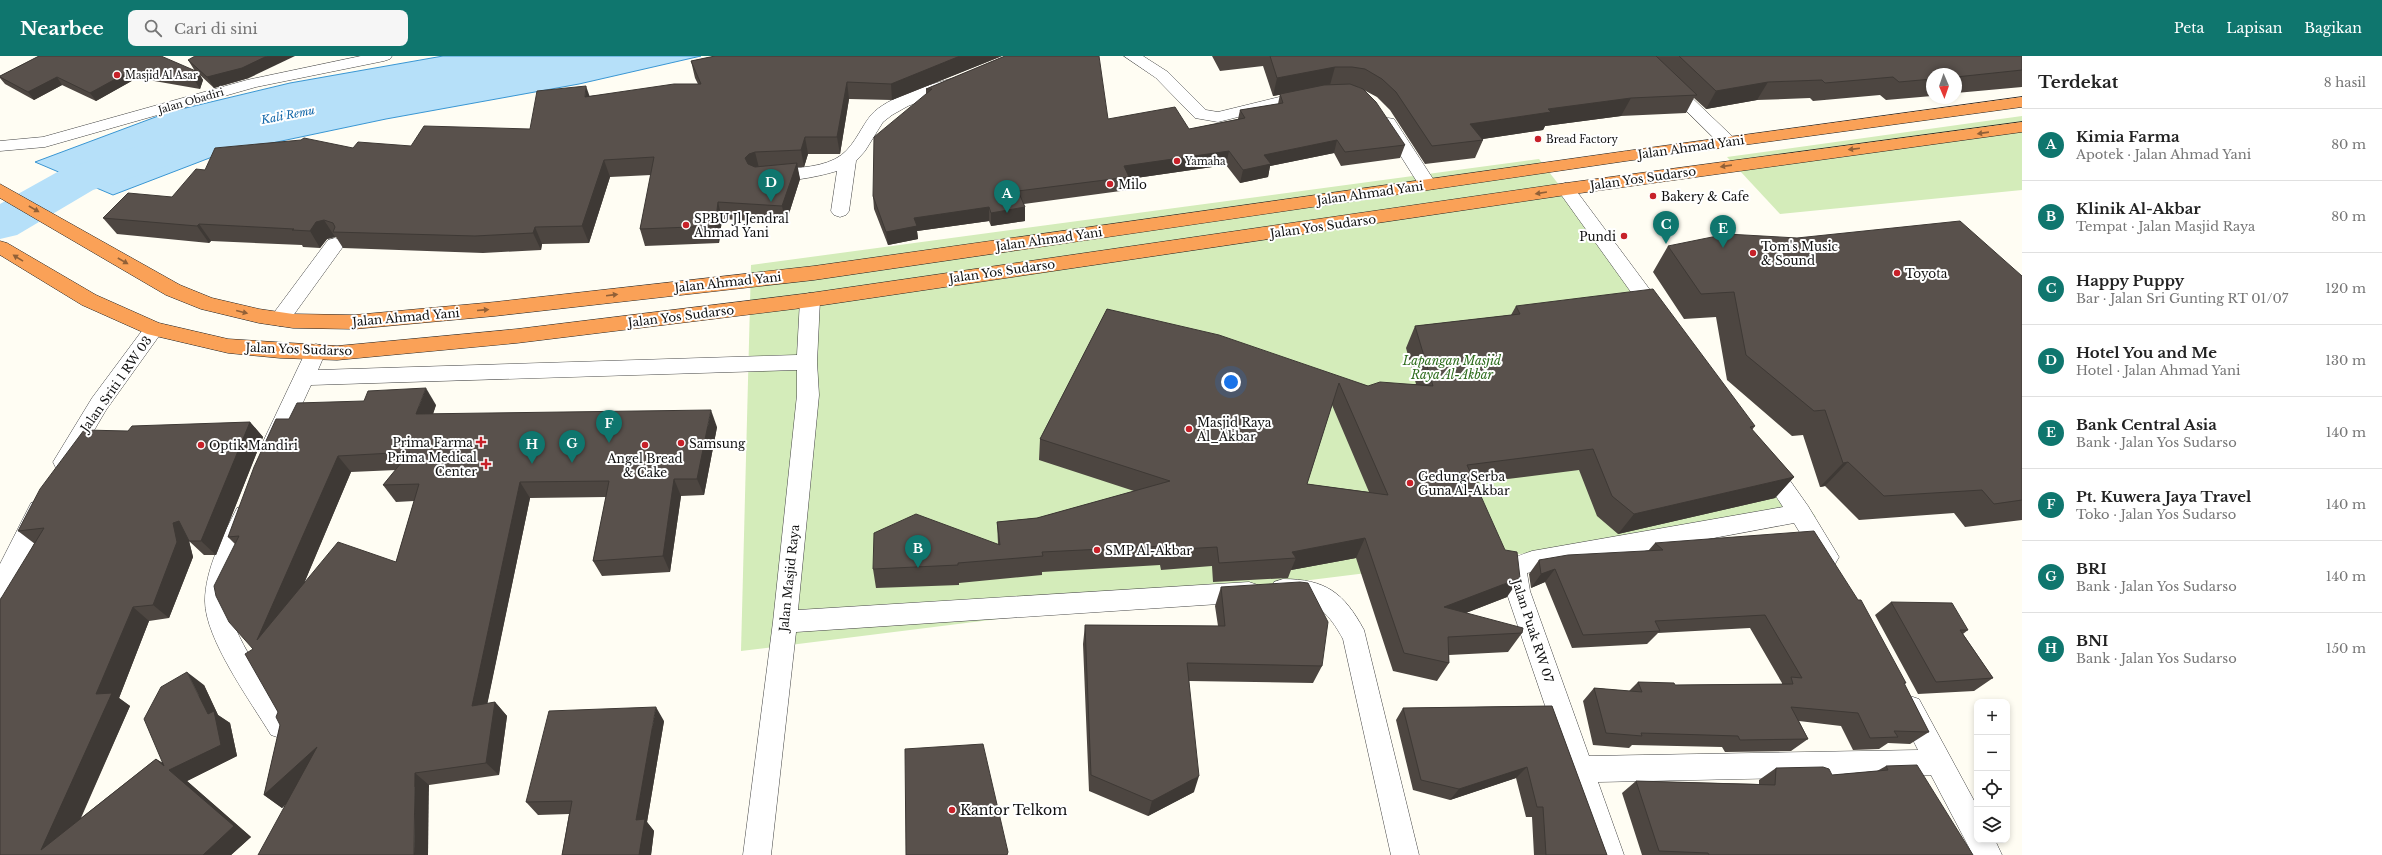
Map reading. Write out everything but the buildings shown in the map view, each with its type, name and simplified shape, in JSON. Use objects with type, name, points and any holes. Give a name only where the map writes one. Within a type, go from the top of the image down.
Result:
[{"type":"highway","name":"Jalan Ahmad Yani","points":[[0,190],[173,290],[208,304],[259,316],[280,319],[354,322],[495,309],[814,273],[1910,116],[2022,102]]},
{"type":"highway","points":[[1910,116],[1936,140]]},
{"type":"highway","name":"Jalan Yos Sudarso","points":[[0,247],[36,270],[89,300],[154,329],[228,346],[280,351],[326,352],[517,336],[810,300],[1566,189],[1936,140],[2022,127]]},
{"type":"highway","points":[[326,352],[354,322]]},
{"type":"street","name":"Jalan Obadiri","points":[[0,146],[29,145],[45,142],[253,83],[384,56]]},
{"type":"street","points":[[1132,56],[1162,74],[1197,111],[1208,117],[1218,117],[1321,92]]},
{"type":"street","points":[[1639,56],[1728,142]]},
{"type":"street","points":[[840,211],[847,161],[859,146],[875,121],[886,111],[967,78]]},
{"type":"street","points":[[1379,110],[1428,185]]},
{"type":"street","points":[[759,176],[826,168],[847,161]]},
{"type":"street","points":[[1566,189],[1669,330]]},
{"type":"street","points":[[280,319],[335,244]]},
{"type":"street","name":"Jalan Masjid Raya","points":[[757,855],[785,622],[808,395],[807,362],[810,300]]},
{"type":"street","name":"Jalan Sriti 1 RW 03","points":[[0,588],[51,486],[99,404],[154,329]]},
{"type":"street","points":[[262,469],[286,412],[303,378],[326,352]]},
{"type":"street","points":[[303,378],[410,372],[807,362]]},
{"type":"street","points":[[1753,446],[1800,512],[1836,572]]},
{"type":"street","points":[[251,498],[221,579],[217,601],[221,621],[234,648],[280,726]]},
{"type":"street","name":"Jalan Puak RW 07","points":[[1610,855],[1518,591],[1514,571],[1519,566],[1532,561],[1800,512]]},
{"type":"street","points":[[785,622],[1292,589],[1320,594],[1331,601],[1345,618],[1355,638],[1405,855]]},
{"type":"street","points":[[1898,687],[1974,828]]},
{"type":"street","points":[[1581,769],[1938,762]]},
{"type":"street","points":[[1982,843],[1988,855]]},
{"type":"green space","points":[[2022,116],[2022,190],[1780,214],[1727,157]]},
{"type":"green space","name":"Lapangan Masjid Raya Al-Akbar","points":[[1539,159],[1816,517],[741,651],[751,265]]},
{"type":"water","points":[[443,56],[701,56],[579,84],[386,119],[220,154],[113,195],[35,162],[169,112],[290,83]]},
{"type":"waterway","name":"Kali Remu","points":[[0,224],[77,180],[151,156]]},
{"type":"place","name":"Masjid Al Asar","points":[[117,75]]},
{"type":"place","name":"Bread Factory","points":[[1538,139]]},
{"type":"place","name":"Yamaha","points":[[1177,161]]},
{"type":"place","name":"Milo","points":[[1110,184]]},
{"type":"place","name":"Bakery & Cafe","points":[[1653,196]]},
{"type":"place","name":"Hotel You and Me","points":[[771,202]]},
{"type":"place","name":"Kimia Farma","points":[[1007,213]]},
{"type":"place","name":"SPBU Jl Jendral Ahmad Yani","points":[[686,225]]},
{"type":"place","name":"Pundi","points":[[1624,236]]},
{"type":"place","name":"Happy Puppy","points":[[1666,244]]},
{"type":"place","name":"Bank Central Asia","points":[[1723,248]]},
{"type":"place","name":"Tom's Music & Sound","points":[[1753,253]]},
{"type":"place","name":"Toyota","points":[[1897,273]]},
{"type":"place","name":"Masjid Raya Al_Akbar","points":[[1189,429]]},
{"type":"place","name":"Prima Farma","points":[[481,442]]},
{"type":"place","name":"Pt. Kuwera Jaya Travel","points":[[609,443]]},
{"type":"place","name":"Samsung","points":[[681,443]]},
{"type":"place","name":"Optik Mandiri","points":[[201,445]]},
{"type":"place","name":"Angel Bread & Cake","points":[[645,445]]},
{"type":"place","name":"BRI","points":[[572,463]]},
{"type":"place","name":"Prima Medical Center","points":[[486,464]]},
{"type":"place","name":"BNI","points":[[532,464]]},
{"type":"place","name":"Gedung Serba Guna Al-Akbar","points":[[1410,483]]},
{"type":"place","name":"SMP Al-Akbar","points":[[1097,550]]},
{"type":"place","name":"Klinik Al-Akbar","points":[[918,568]]},
{"type":"place","name":"Kantor Telkom","points":[[952,810]]}]
